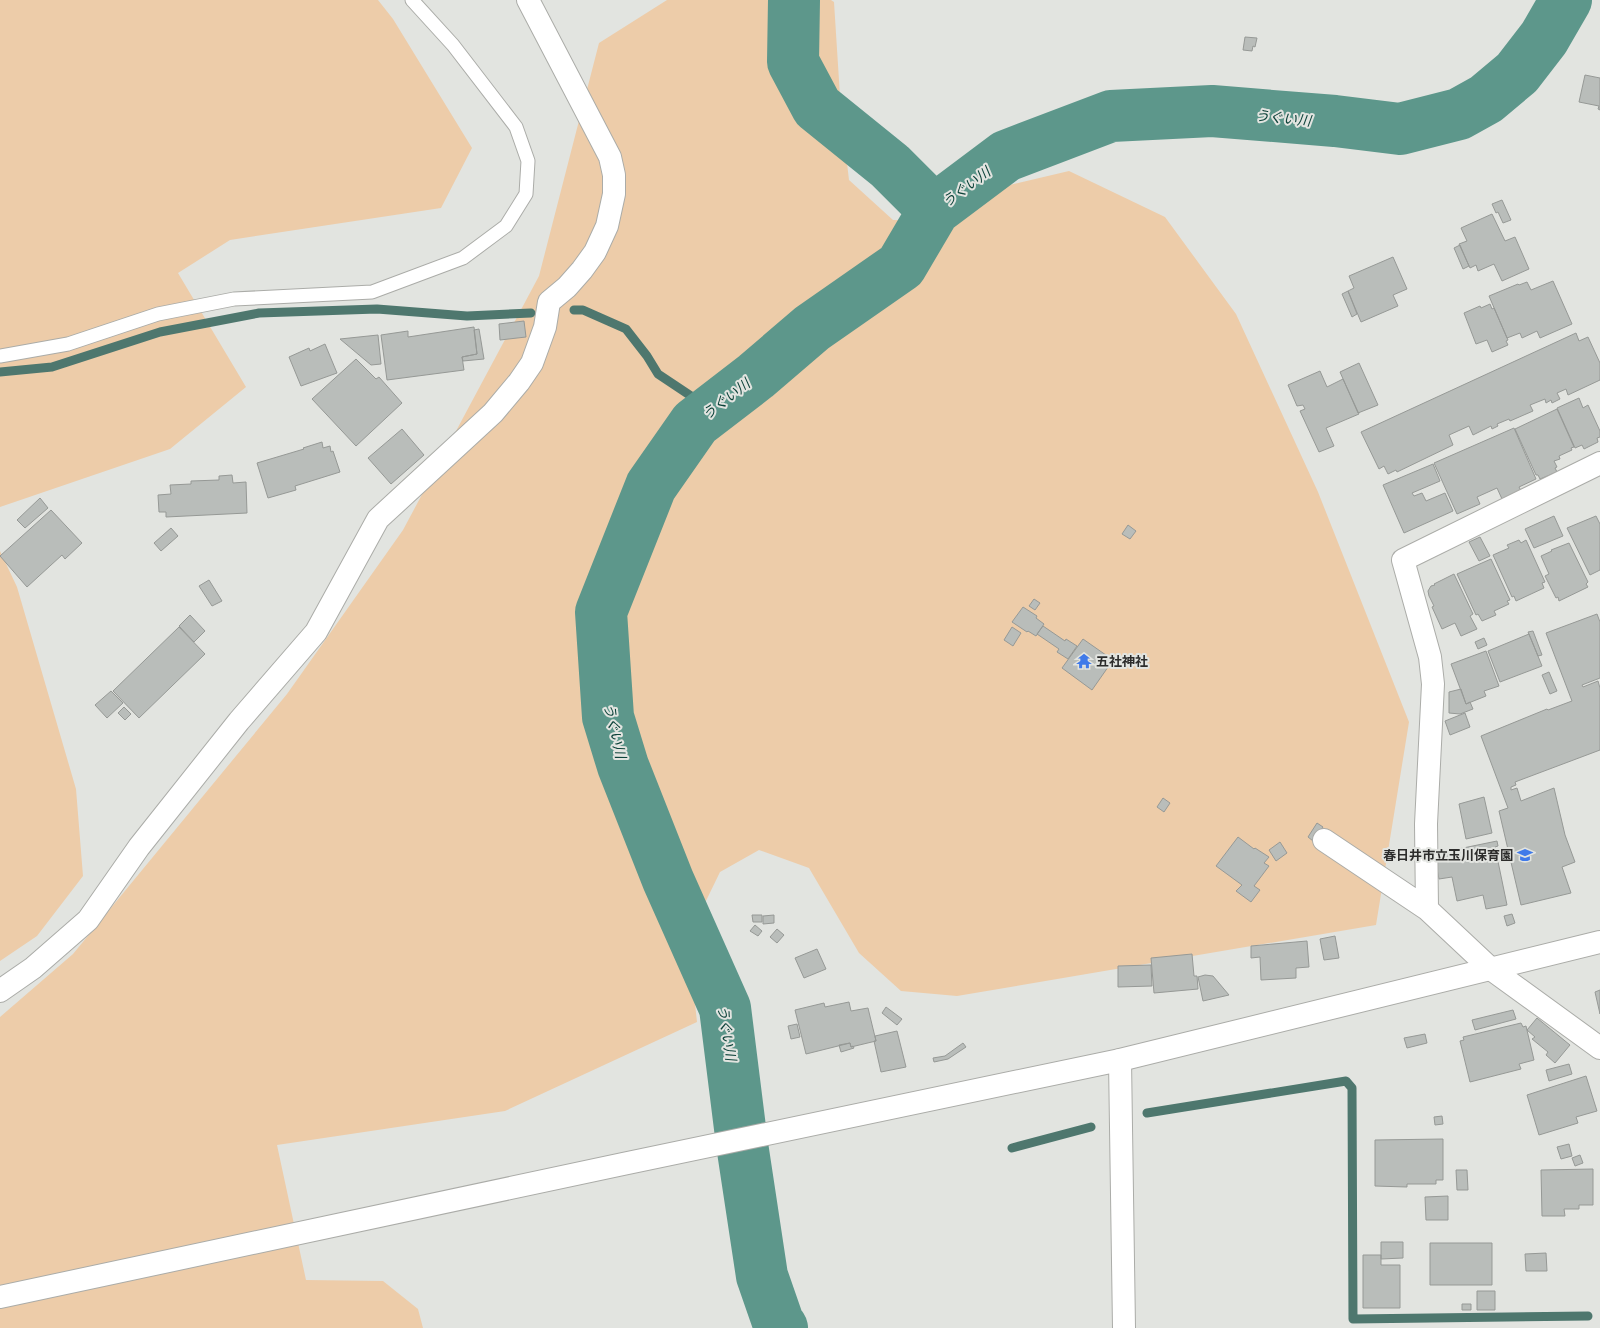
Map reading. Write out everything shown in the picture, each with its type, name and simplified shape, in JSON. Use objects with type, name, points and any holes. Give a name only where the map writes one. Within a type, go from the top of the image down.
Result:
[{"type":"street","points":[[0,991],[33,968],[88,920],[139,847],[239,720],[316,632],[378,519],[493,413],[519,382],[532,363],[545,327],[549,302],[567,287],[595,252],[607,226],[614,194],[614,175],[610,157],[528,0]]},
{"type":"street","points":[[1427,909],[1426,824],[1433,684],[1430,657],[1403,560],[1600,463]]},
{"type":"street","points":[[1324,840],[1427,909],[1491,969],[1600,1048]]},
{"type":"street","points":[[0,1297],[1120,1060],[1600,942]]},
{"type":"street","points":[[1120,1060],[1124,1328]]},
{"type":"lane","points":[[0,356],[68,344],[158,314],[234,299],[372,292],[463,258],[506,226],[526,194],[528,161],[516,127],[453,45],[412,0]]},
{"type":"shaded area","points":[[0,0],[378,0],[393,19],[472,148],[441,208],[230,240],[178,273],[246,387],[170,449],[0,507]]},
{"type":"shaded area","points":[[667,0],[831,0],[834,2],[841,112],[849,180],[893,220],[932,221],[976,193],[1069,171],[1165,217],[1236,314],[1318,492],[1409,722],[1376,925],[957,996],[901,991],[859,953],[809,868],[759,850],[720,872],[688,938],[697,1022],[505,1111],[277,1145],[306,1280],[383,1281],[418,1309],[423,1328],[0,1328],[0,1017],[73,954],[287,694],[403,530],[539,276],[599,43]]},
{"type":"shaded area","points":[[0,551],[17,587],[76,789],[83,876],[37,936],[0,961]]},
{"type":"building","points":[[1245,37],[1257,38],[1255,47],[1253,46],[1252,51],[1243,50]]},
{"type":"building","points":[[1585,75],[1600,78],[1600,110],[1598,109],[1599,106],[1579,102]]},
{"type":"building","points":[[1502,200],[1511,220],[1503,223],[1492,204]]},
{"type":"building","points":[[1492,214],[1505,241],[1515,237],[1529,269],[1502,281],[1494,264],[1478,271],[1476,265],[1470,268],[1459,244],[1467,241],[1461,228]]},
{"type":"building","points":[[1460,245],[1469,266],[1463,269],[1454,248]]},
{"type":"building","points":[[1393,257],[1407,289],[1393,295],[1398,306],[1361,322],[1348,291],[1354,288],[1349,276]]},
{"type":"building","points":[[1553,281],[1572,324],[1540,338],[1537,331],[1522,338],[1520,333],[1507,338],[1489,296],[1518,284],[1527,282],[1531,290]]},
{"type":"building","points":[[1348,291],[1357,314],[1352,317],[1342,294]]},
{"type":"building","points":[[1490,304],[1492,309],[1494,308],[1508,340],[1506,341],[1508,345],[1492,352],[1487,340],[1476,344],[1464,313],[1480,306],[1481,308]]},
{"type":"building","points":[[524,321],[526,337],[500,340],[499,324]]},
{"type":"building","points":[[474,327],[477,354],[462,357],[464,370],[387,380],[381,335],[408,331],[408,337]]},
{"type":"building","points":[[479,329],[484,359],[463,361],[462,357],[477,354],[474,330]]},
{"type":"building","points":[[1576,333],[1579,341],[1588,337],[1600,363],[1600,380],[1568,395],[1566,389],[1557,393],[1560,399],[1552,403],[1551,400],[1546,403],[1545,399],[1530,405],[1533,411],[1510,421],[1509,419],[1497,424],[1498,426],[1492,429],[1491,426],[1473,435],[1469,426],[1449,435],[1453,445],[1397,472],[1396,470],[1388,474],[1384,466],[1379,469],[1361,432]]},
{"type":"building","points":[[378,335],[381,364],[371,365],[340,339]]},
{"type":"building","points":[[325,344],[337,373],[301,386],[289,357],[309,348],[310,351]]},
{"type":"building","points":[[356,359],[376,379],[379,377],[402,403],[356,446],[312,399]]},
{"type":"building","points":[[1359,363],[1378,405],[1358,413],[1340,372]]},
{"type":"building","points":[[1320,371],[1327,387],[1343,379],[1359,414],[1326,428],[1334,446],[1319,452],[1300,411],[1305,409],[1303,405],[1297,406],[1288,385]]},
{"type":"building","points":[[1579,398],[1583,408],[1588,405],[1600,431],[1600,437],[1597,438],[1598,442],[1584,449],[1582,445],[1575,448],[1557,408]]},
{"type":"building","points":[[1557,409],[1574,447],[1571,448],[1572,450],[1559,456],[1560,459],[1554,461],[1557,467],[1555,468],[1557,472],[1540,479],[1538,475],[1536,475],[1515,429]]},
{"type":"building","points":[[1514,428],[1536,479],[1519,487],[1521,491],[1502,499],[1497,488],[1477,497],[1480,504],[1457,514],[1434,463]]},
{"type":"building","points":[[402,429],[424,455],[391,484],[368,458]]},
{"type":"building","points":[[322,442],[323,448],[330,446],[331,452],[333,451],[340,472],[295,486],[296,490],[268,498],[257,463]]},
{"type":"building","points":[[1433,464],[1440,481],[1412,493],[1414,496],[1422,493],[1426,501],[1445,493],[1453,511],[1404,533],[1383,485]]},
{"type":"building","points":[[232,475],[233,483],[246,482],[247,513],[166,517],[166,512],[159,512],[158,495],[171,494],[170,485],[191,484],[191,481],[219,480],[219,476]]},
{"type":"building","points":[[40,498],[48,508],[25,528],[17,520]]},
{"type":"building","points":[[51,510],[82,543],[65,559],[62,555],[27,587],[0,556]]},
{"type":"building","points":[[1554,516],[1563,536],[1534,548],[1525,529]]},
{"type":"building","points":[[1596,516],[1600,524],[1600,570],[1590,575],[1567,528]]},
{"type":"building","points":[[1128,525],[1136,531],[1130,539],[1122,534]]},
{"type":"building","points":[[171,528],[178,536],[161,551],[154,543]]},
{"type":"building","points":[[1480,537],[1490,556],[1479,561],[1469,542]]},
{"type":"building","points":[[1519,540],[1521,543],[1526,540],[1545,582],[1542,583],[1544,588],[1516,601],[1514,596],[1512,597],[1493,555],[1509,548],[1507,545]]},
{"type":"building","points":[[1569,543],[1588,582],[1586,584],[1588,587],[1559,601],[1545,576],[1549,574],[1541,556],[1552,551],[1551,550]]},
{"type":"building","points":[[1491,559],[1510,600],[1507,601],[1509,604],[1494,611],[1496,615],[1482,621],[1478,614],[1476,615],[1457,574]]},
{"type":"building","points":[[1454,574],[1473,614],[1470,616],[1477,629],[1461,636],[1455,623],[1442,629],[1432,607],[1434,606],[1428,591],[1431,586],[1435,585],[1434,584]]},
{"type":"building","points":[[209,580],[222,601],[212,606],[199,586]]},
{"type":"building","points":[[1034,599],[1040,603],[1035,610],[1029,606]]},
{"type":"building","points":[[1023,607],[1037,616],[1036,618],[1044,624],[1036,636],[1012,622]]},
{"type":"building","points":[[1597,614],[1600,622],[1600,678],[1582,685],[1583,687],[1598,681],[1600,688],[1600,750],[1515,782],[1516,785],[1511,787],[1511,790],[1517,788],[1521,801],[1554,788],[1565,835],[1575,862],[1562,867],[1571,893],[1521,905],[1499,811],[1508,808],[1481,736],[1547,709],[1548,710],[1572,701],[1546,633]]},
{"type":"building","points":[[190,615],[205,631],[194,642],[179,626]]},
{"type":"building","points":[[1043,626],[1065,641],[1066,639],[1077,646],[1068,659],[1057,652],[1059,649],[1037,634]]},
{"type":"building","points":[[179,627],[205,654],[139,718],[113,691]]},
{"type":"building","points":[[1012,627],[1021,633],[1013,646],[1004,640]]},
{"type":"building","points":[[1533,631],[1542,655],[1538,656],[1528,632]]},
{"type":"building","points":[[1529,634],[1542,666],[1500,682],[1488,651]]},
{"type":"building","points":[[1484,638],[1487,645],[1478,649],[1475,642]]},
{"type":"building","points":[[1083,639],[1113,660],[1092,690],[1062,668]]},
{"type":"building","points":[[1486,651],[1499,686],[1484,691],[1486,696],[1466,704],[1451,664]]},
{"type":"building","points":[[1549,672],[1557,691],[1550,694],[1542,675]]},
{"type":"building","points":[[1461,689],[1466,704],[1470,702],[1473,709],[1460,714],[1449,713],[1449,692]]},
{"type":"building","points":[[111,691],[123,703],[107,718],[95,705]]},
{"type":"building","points":[[124,707],[131,714],[125,720],[118,713]]},
{"type":"building","points":[[1465,713],[1470,727],[1450,735],[1445,721]]},
{"type":"building","points":[[1484,797],[1492,833],[1466,839],[1459,804]]},
{"type":"building","points":[[1163,798],[1170,803],[1164,812],[1157,807]]},
{"type":"building","points":[[1317,823],[1323,827],[1313,841],[1308,837]]},
{"type":"building","points":[[1238,837],[1254,849],[1255,848],[1269,857],[1264,863],[1269,866],[1254,886],[1260,890],[1251,902],[1236,891],[1242,885],[1216,866]]},
{"type":"building","points":[[1497,841],[1498,846],[1495,847],[1507,905],[1486,909],[1483,895],[1457,901],[1452,877],[1439,879],[1434,854]]},
{"type":"building","points":[[1280,842],[1287,853],[1276,861],[1269,850]]},
{"type":"building","points":[[1512,914],[1515,923],[1507,926],[1504,916]]},
{"type":"building","points":[[752,915],[762,915],[762,922],[753,922]]},
{"type":"building","points":[[774,915],[774,923],[763,924],[763,916]]},
{"type":"building","points":[[755,925],[762,931],[758,936],[750,931]]},
{"type":"building","points":[[777,929],[784,935],[777,943],[770,937]]},
{"type":"building","points":[[1335,936],[1339,958],[1324,960],[1320,939]]},
{"type":"building","points":[[1307,941],[1309,967],[1296,968],[1296,978],[1261,980],[1260,957],[1251,958],[1251,946]]},
{"type":"building","points":[[817,949],[826,969],[804,978],[795,958]]},
{"type":"building","points":[[1192,954],[1194,976],[1197,976],[1198,989],[1154,993],[1151,958]]},
{"type":"building","points":[[1151,965],[1152,986],[1118,987],[1118,966]]},
{"type":"building","points":[[1205,975],[1213,976],[1229,995],[1203,1001],[1198,977]]},
{"type":"building","points":[[1600,990],[1600,1014],[1595,992]]},
{"type":"building","points":[[849,1002],[851,1011],[868,1008],[876,1041],[851,1047],[850,1043],[806,1054],[795,1010],[824,1003],[825,1007]]},
{"type":"building","points":[[886,1007],[902,1019],[897,1025],[882,1013]]},
{"type":"building","points":[[1513,1010],[1516,1019],[1475,1030],[1472,1020]]},
{"type":"building","points":[[1537,1018],[1570,1045],[1555,1063],[1546,1055],[1548,1052],[1532,1039],[1535,1037],[1527,1030]]},
{"type":"building","points":[[1521,1023],[1523,1027],[1526,1026],[1534,1060],[1519,1064],[1521,1069],[1470,1082],[1460,1041],[1464,1040],[1463,1037]]},
{"type":"building","points":[[797,1024],[800,1037],[791,1039],[788,1026]]},
{"type":"building","points":[[897,1031],[906,1067],[881,1072],[874,1041],[876,1041],[875,1036]]},
{"type":"building","points":[[1425,1034],[1427,1043],[1407,1048],[1404,1038]]},
{"type":"building","points":[[850,1043],[851,1047],[853,1046],[854,1048],[841,1052],[839,1045]]},
{"type":"building","points":[[963,1043],[966,1047],[948,1059],[934,1062],[933,1058],[945,1056]]},
{"type":"building","points":[[1569,1064],[1572,1074],[1549,1081],[1546,1070]]},
{"type":"building","points":[[1586,1076],[1597,1111],[1576,1117],[1578,1123],[1539,1135],[1527,1095]]},
{"type":"building","points":[[1442,1116],[1443,1124],[1435,1125],[1434,1117]]},
{"type":"building","points":[[1443,1139],[1443,1180],[1436,1180],[1436,1184],[1407,1184],[1407,1187],[1375,1186],[1375,1140]]},
{"type":"building","points":[[1569,1144],[1572,1156],[1561,1159],[1557,1147]]},
{"type":"building","points":[[1580,1155],[1583,1163],[1575,1166],[1572,1158]]},
{"type":"building","points":[[1593,1169],[1593,1205],[1579,1205],[1579,1209],[1564,1209],[1565,1216],[1542,1216],[1541,1170]]},
{"type":"building","points":[[1456,1170],[1467,1170],[1468,1190],[1457,1190]]},
{"type":"building","points":[[1448,1196],[1448,1220],[1426,1220],[1425,1197]]},
{"type":"building","points":[[1381,1242],[1403,1242],[1403,1258],[1381,1259]]},
{"type":"building","points":[[1430,1243],[1492,1243],[1492,1285],[1430,1285]]},
{"type":"building","points":[[1546,1253],[1547,1271],[1526,1271],[1525,1254]]},
{"type":"building","points":[[1363,1255],[1381,1255],[1381,1265],[1400,1265],[1400,1308],[1363,1308]]},
{"type":"building","points":[[1477,1291],[1495,1291],[1495,1310],[1477,1310]]},
{"type":"building","points":[[1462,1304],[1471,1304],[1471,1310],[1462,1310]]},
{"type":"waterway","points":[[794,0],[793,62],[817,107],[890,166],[934,210]]},
{"type":"waterway","name":"うぐい川","points":[[782,1328],[778,1322],[762,1276],[742,1144],[725,1008],[668,880],[623,766],[608,717],[601,612],[651,486],[695,423],[756,376],[812,328],[901,266],[934,210],[1006,156],[1111,116],[1212,111],[1335,121],[1400,129],[1459,114],[1486,99],[1517,73],[1544,38],[1566,0]]},
{"type":"waterway","points":[[0,372],[52,367],[160,332],[259,313],[377,309],[467,316],[531,313]]},
{"type":"waterway","points":[[574,310],[583,310],[626,329],[647,356],[658,374],[712,410]]},
{"type":"waterway","points":[[1147,1113],[1346,1081],[1352,1088],[1353,1319],[1588,1316]]},
{"type":"waterway","points":[[1012,1148],[1091,1127]]},
{"type":"place","name":"五社神社","points":[[1084,661]]},
{"type":"place","name":"春日井市立玉川保育園","points":[[1525,855]]}]
